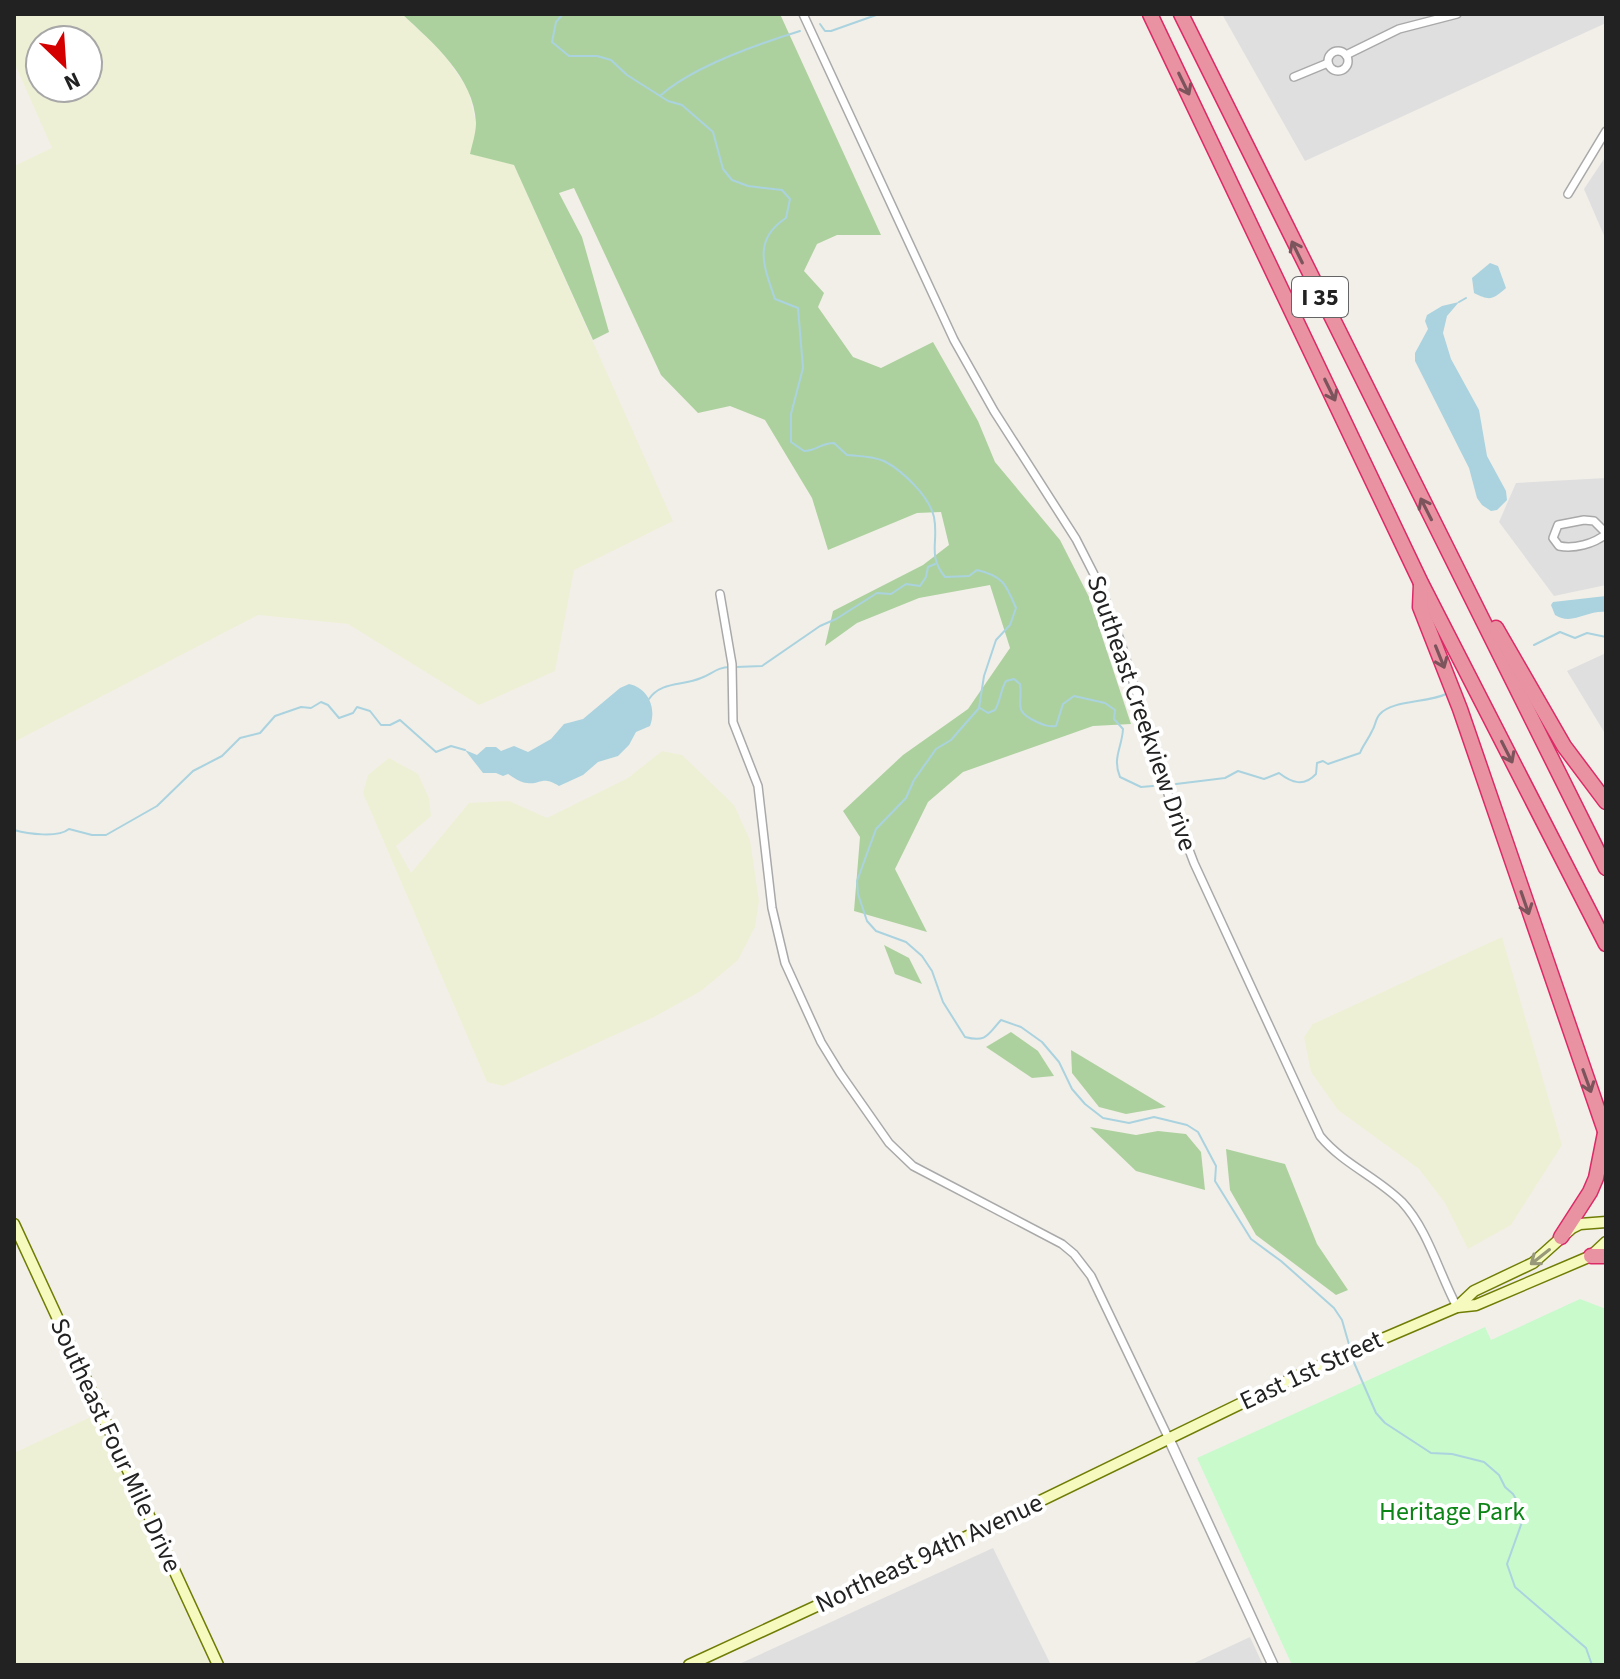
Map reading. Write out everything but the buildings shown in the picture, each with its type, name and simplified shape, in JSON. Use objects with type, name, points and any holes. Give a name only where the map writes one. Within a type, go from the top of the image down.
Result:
[{"type":"highway","name":"I 35","points":[[1150,14],[1421,583],[1606,944]]},
{"type":"highway","name":"I 35","points":[[1181,14],[1606,868]]},
{"type":"highway","points":[[1461,579],[1486,610],[1564,746],[1606,802]]},
{"type":"highway","points":[[1421,583],[1420,607],[1460,709],[1606,1133],[1590,1192],[1561,1237]]},
{"type":"main road","name":"East 1st Street","points":[[1457,1307],[1474,1291],[1533,1263],[1580,1224],[1606,1222]]},
{"type":"main road","name":"Southeast Four Mile Drive","points":[[14,1224],[218,1665]]},
{"type":"main road","name":"East 1st Street","points":[[1168,1437],[1389,1334],[1457,1307],[1476,1305],[1599,1256],[1606,1242]]},
{"type":"main road","name":"Northeast 94th Avenue","points":[[689,1665],[966,1537],[1168,1437]]},
{"type":"street","name":"Southeast Creekview Drive","points":[[803,14],[954,340],[994,411],[1076,539],[1101,588],[1169,797],[1194,863],[1320,1136],[1337,1154],[1382,1185],[1410,1211],[1457,1307]]},
{"type":"street","points":[[1346,55],[1399,29],[1457,14]]},
{"type":"street","points":[[1340,51],[1346,55],[1347,63],[1342,70],[1333,70],[1328,63],[1329,56],[1334,52],[1340,51]]},
{"type":"street","points":[[1294,77],[1328,63]]},
{"type":"street","points":[[1568,194],[1606,131]]},
{"type":"street","points":[[1584,520],[1594,521],[1606,533],[1594,542],[1567,547],[1559,546],[1553,538],[1558,525],[1584,520]]},
{"type":"street","points":[[720,594],[732,664],[733,722],[758,786],[779,943],[821,1042],[860,1102],[901,1156],[913,1166],[1062,1244],[1091,1276],[1273,1665]]},
{"type":"shaded area","points":[[1222,14],[1606,14],[1606,23],[1305,161]]},
{"type":"shaded area","points":[[1606,156],[1606,240],[1584,189]]},
{"type":"shaded area","points":[[1606,478],[1606,585],[1554,596],[1499,522],[1516,483]]},
{"type":"shaded area","points":[[1606,653],[1606,735],[1567,671]]},
{"type":"shaded area","points":[[993,1548],[1051,1665],[737,1665]]},
{"type":"shaded area","points":[[1250,1637],[1263,1665],[1190,1665]]},
{"type":"green space","points":[[14,14],[402,14],[442,52],[468,89],[476,124],[514,165],[673,521],[574,570],[555,671],[479,705],[348,624],[258,615],[14,742],[14,166],[52,148],[33,104],[104,104],[104,24],[24,24],[24,85],[14,62]]},
{"type":"green space","points":[[402,14],[780,14],[881,235],[837,235],[817,244],[804,271],[824,293],[818,307],[853,357],[881,368],[933,342],[978,421],[995,462],[1060,540],[1089,597],[1131,724],[1093,726],[963,772],[928,802],[895,869],[927,932],[854,911],[860,837],[843,811],[903,755],[968,709],[1010,648],[990,585],[919,598],[857,623],[825,646],[833,611],[923,565],[949,545],[941,512],[917,513],[828,550],[812,498],[765,420],[730,406],[698,413],[661,375],[574,188],[559,193],[582,237],[609,332],[593,340],[514,165],[470,154],[476,123],[468,91],[450,62]]},
{"type":"green space","points":[[662,751],[682,755],[734,805],[750,840],[759,901],[755,927],[738,960],[701,991],[654,1017],[503,1086],[487,1082],[363,793],[368,775],[389,758],[418,774],[429,798],[431,816],[396,846],[411,873],[469,803],[509,801],[547,818],[628,778]]},
{"type":"green space","points":[[1502,937],[1562,1145],[1511,1225],[1468,1249],[1445,1203],[1419,1169],[1338,1110],[1311,1072],[1304,1037],[1313,1024]]},
{"type":"green space","points":[[884,945],[909,958],[922,984],[895,974]]},
{"type":"green space","points":[[1011,1032],[1038,1051],[1054,1076],[1032,1078],[986,1047]]},
{"type":"green space","points":[[1071,1050],[1166,1107],[1126,1114],[1099,1107],[1072,1073]]},
{"type":"green space","points":[[1090,1127],[1136,1135],[1158,1131],[1186,1134],[1201,1152],[1205,1190],[1136,1171]]},
{"type":"green space","points":[[1226,1149],[1285,1164],[1317,1244],[1348,1290],[1336,1295],[1256,1235],[1230,1190]]},
{"type":"green space","name":"Heritage Park","points":[[1580,1299],[1606,1309],[1606,1665],[1292,1665],[1197,1458],[1485,1327],[1491,1340]]},
{"type":"green space","points":[[95,1415],[210,1665],[14,1665],[14,1453]]},
{"type":"water","points":[[1490,263],[1498,266],[1506,288],[1487,298],[1474,293],[1472,278]]},
{"type":"water","points":[[1459,302],[1447,316],[1443,333],[1451,359],[1479,410],[1487,456],[1506,491],[1507,500],[1497,510],[1491,511],[1477,498],[1469,468],[1415,361],[1415,353],[1428,329],[1425,321],[1427,315],[1442,306]]},
{"type":"water","points":[[1606,596],[1606,612],[1574,618],[1555,615],[1551,605],[1553,602]]},
{"type":"water","points":[[629,684],[646,694],[649,700],[652,712],[650,726],[636,732],[618,756],[598,762],[583,775],[559,786],[545,781],[525,783],[508,774],[483,773],[465,750],[477,755],[486,747],[496,747],[501,751],[514,746],[528,752],[551,739],[564,724],[583,719]]},
{"type":"waterway","points":[[563,14],[556,22],[552,42],[569,56],[597,56],[611,60],[627,75],[668,101],[682,105],[713,132],[723,169],[732,180],[748,186],[782,190],[790,199],[786,218],[768,235],[764,255],[775,299],[798,308],[803,368],[791,414],[791,442],[804,451],[834,443],[847,455],[879,459],[899,471],[921,493],[931,509],[936,562],[945,577],[969,576],[977,570],[993,575],[1006,587],[1016,608],[1010,625],[996,640],[984,676],[979,708],[951,740],[936,749],[914,780],[906,798],[876,829],[857,881],[867,921],[876,931],[906,942],[922,956],[932,971],[943,1002],[965,1037],[983,1038],[1001,1020],[1021,1027],[1042,1042],[1059,1062],[1072,1089],[1103,1118],[1129,1123],[1154,1117],[1187,1125],[1198,1132],[1216,1166],[1215,1181],[1251,1239],[1334,1308],[1342,1320],[1350,1348]]},
{"type":"waterway","points":[[820,24],[825,31],[831,31],[879,14]]},
{"type":"waterway","points":[[661,95],[708,66],[800,31]]},
{"type":"waterway","points":[[1459,302],[1466,298]]},
{"type":"waterway","points":[[736,667],[762,666],[820,626],[877,593],[891,594],[906,584],[920,586],[928,567],[935,564]]},
{"type":"waterway","points":[[1534,645],[1560,632],[1575,638],[1587,633],[1606,637]]},
{"type":"waterway","points":[[649,699],[660,689],[730,667]]},
{"type":"waterway","points":[[980,708],[988,713],[995,710],[1006,681],[1014,679],[1020,684],[1021,710],[1029,718],[1046,726],[1056,726],[1063,704],[1074,696],[1105,703],[1115,710],[1114,719],[1123,729],[1117,758],[1120,777],[1141,787],[1153,786]]},
{"type":"waterway","points":[[1176,784],[1225,778],[1238,771],[1264,779],[1279,773],[1293,781],[1307,781],[1316,774],[1317,763],[1323,761],[1328,764],[1360,753],[1377,718],[1386,709],[1446,694]]},
{"type":"waterway","points":[[14,830],[50,834],[69,829],[106,835],[157,806],[193,771],[222,756],[240,738],[260,733],[275,716],[301,707],[311,708],[321,702],[328,705],[339,718],[353,713],[357,707],[370,711],[381,725],[400,720],[436,752],[451,746],[465,750]]},
{"type":"waterway","points":[[1352,1358],[1376,1413],[1385,1423],[1431,1453],[1452,1454],[1484,1462],[1499,1475],[1520,1506],[1522,1522],[1507,1564],[1515,1587],[1586,1648],[1592,1665]]}]
